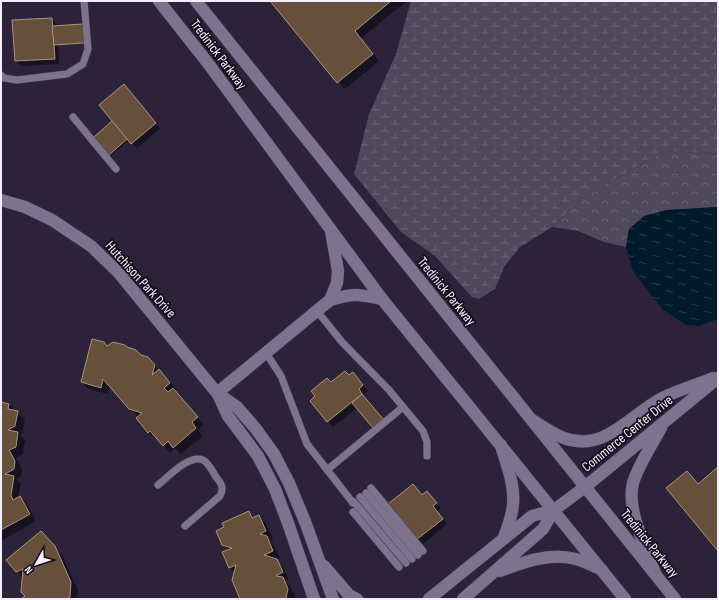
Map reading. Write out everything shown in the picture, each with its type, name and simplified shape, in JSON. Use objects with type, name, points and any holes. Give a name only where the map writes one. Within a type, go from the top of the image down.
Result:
[{"type":"street","name":"Tredinick Parkway","points":[[159,1],[207,62],[382,299],[625,599]]},
{"type":"street","name":"Tredinick Parkway","points":[[196,1],[675,599]]},
{"type":"street","points":[[204,1],[210,17]]},
{"type":"street","name":"Hutchison Park Drive","points":[[1,200],[25,207],[52,220],[91,246],[118,272],[217,393],[228,416],[258,456],[275,490],[314,599]]},
{"type":"street","points":[[330,300],[336,283],[338,271],[331,231]]},
{"type":"street","points":[[217,393],[330,300],[347,295],[359,294],[382,299]]},
{"type":"street","points":[[532,420],[563,438],[578,442],[591,441],[613,432],[662,398],[718,377]]},
{"type":"street","name":"Commerce Center Drive","points":[[423,599],[432,596],[532,516],[554,510],[585,487],[718,377]]},
{"type":"street","name":"Hutchison Park Drive","points":[[217,393],[237,407],[256,429],[274,454],[289,483],[318,557],[332,599]]},
{"type":"street","points":[[656,574],[631,504],[636,476],[663,423]]},
{"type":"street","points":[[500,444],[512,485],[513,503],[510,521],[504,538]]},
{"type":"street","name":"Commerce Center Drive","points":[[463,599],[543,529],[554,510]]},
{"type":"street","points":[[493,573],[524,562],[552,556],[576,559],[602,570]]},
{"type":"street","points":[[318,557],[331,575],[349,595],[357,599]]},
{"type":"lane","points":[[1,75],[4,78],[17,80],[38,78],[67,74],[83,64],[88,48],[84,1]]},
{"type":"lane","points":[[73,117],[116,169]]},
{"type":"lane","points":[[317,311],[342,342],[403,407],[423,431],[427,442],[427,456]]},
{"type":"lane","points":[[266,353],[281,376],[307,444],[327,470],[361,496],[412,559]]},
{"type":"lane","points":[[327,470],[403,407]]},
{"type":"lane","points":[[158,485],[189,460],[197,458],[204,460],[221,483],[223,490],[220,496],[184,526]]},
{"type":"lane","points":[[361,496],[412,559]]},
{"type":"lane","points":[[353,512],[412,559]]},
{"type":"green space","points":[[411,1],[718,1],[718,151],[703,153],[664,151],[581,199],[552,227],[520,247],[504,267],[495,289],[479,299],[472,297],[435,256],[401,232],[354,174],[369,114],[396,54]]},
{"type":"green space","points":[[664,151],[703,153],[718,151],[718,207],[666,210],[629,229],[626,247],[604,242],[578,231],[552,227],[581,199]]},
{"type":"water","points":[[718,207],[718,319],[698,326],[686,325],[662,309],[633,271],[626,247],[629,229],[644,216],[666,210]]},
{"type":"building","points":[[270,1],[391,1],[355,31],[373,54],[337,83]]},
{"type":"building","points":[[52,18],[55,59],[15,61],[12,20]]},
{"type":"building","points":[[83,24],[84,43],[54,45],[52,26]]},
{"type":"building","points":[[124,84],[156,123],[131,144],[99,105]]},
{"type":"building","points":[[112,121],[127,139],[109,155],[94,137]]},
{"type":"building","points":[[92,339],[104,342],[107,346],[113,342],[125,345],[136,350],[141,355],[148,357],[155,365],[152,375],[159,369],[170,383],[164,388],[168,392],[173,388],[198,417],[192,422],[196,428],[173,448],[168,441],[163,446],[150,431],[148,433],[136,418],[142,413],[129,409],[103,379],[101,388],[81,382]]},
{"type":"building","points":[[345,371],[349,375],[353,372],[363,385],[359,389],[362,394],[327,422],[310,401],[315,396],[311,391],[327,378],[331,382]]},
{"type":"building","points":[[362,394],[383,419],[373,428],[352,403]]},
{"type":"building","points":[[1,402],[9,404],[8,409],[18,411],[15,426],[8,430],[18,432],[16,447],[9,450],[15,461],[14,469],[5,474],[14,476],[11,495],[13,500],[20,496],[30,514],[1,530]]},
{"type":"building","points":[[718,467],[718,551],[666,488],[687,471],[698,484]]},
{"type":"building","points":[[413,484],[422,495],[427,491],[437,503],[433,506],[443,519],[416,540],[388,504]]},
{"type":"building","points":[[249,511],[252,518],[259,515],[266,531],[260,534],[267,536],[273,551],[264,555],[277,559],[283,572],[276,576],[283,577],[288,589],[287,599],[240,599],[232,580],[236,565],[229,568],[222,552],[232,548],[222,545],[216,531],[224,527],[222,523]]},
{"type":"building","points":[[41,531],[55,546],[71,582],[70,597],[66,599],[21,599],[25,596],[21,592],[23,569],[16,572],[6,560]]}]
